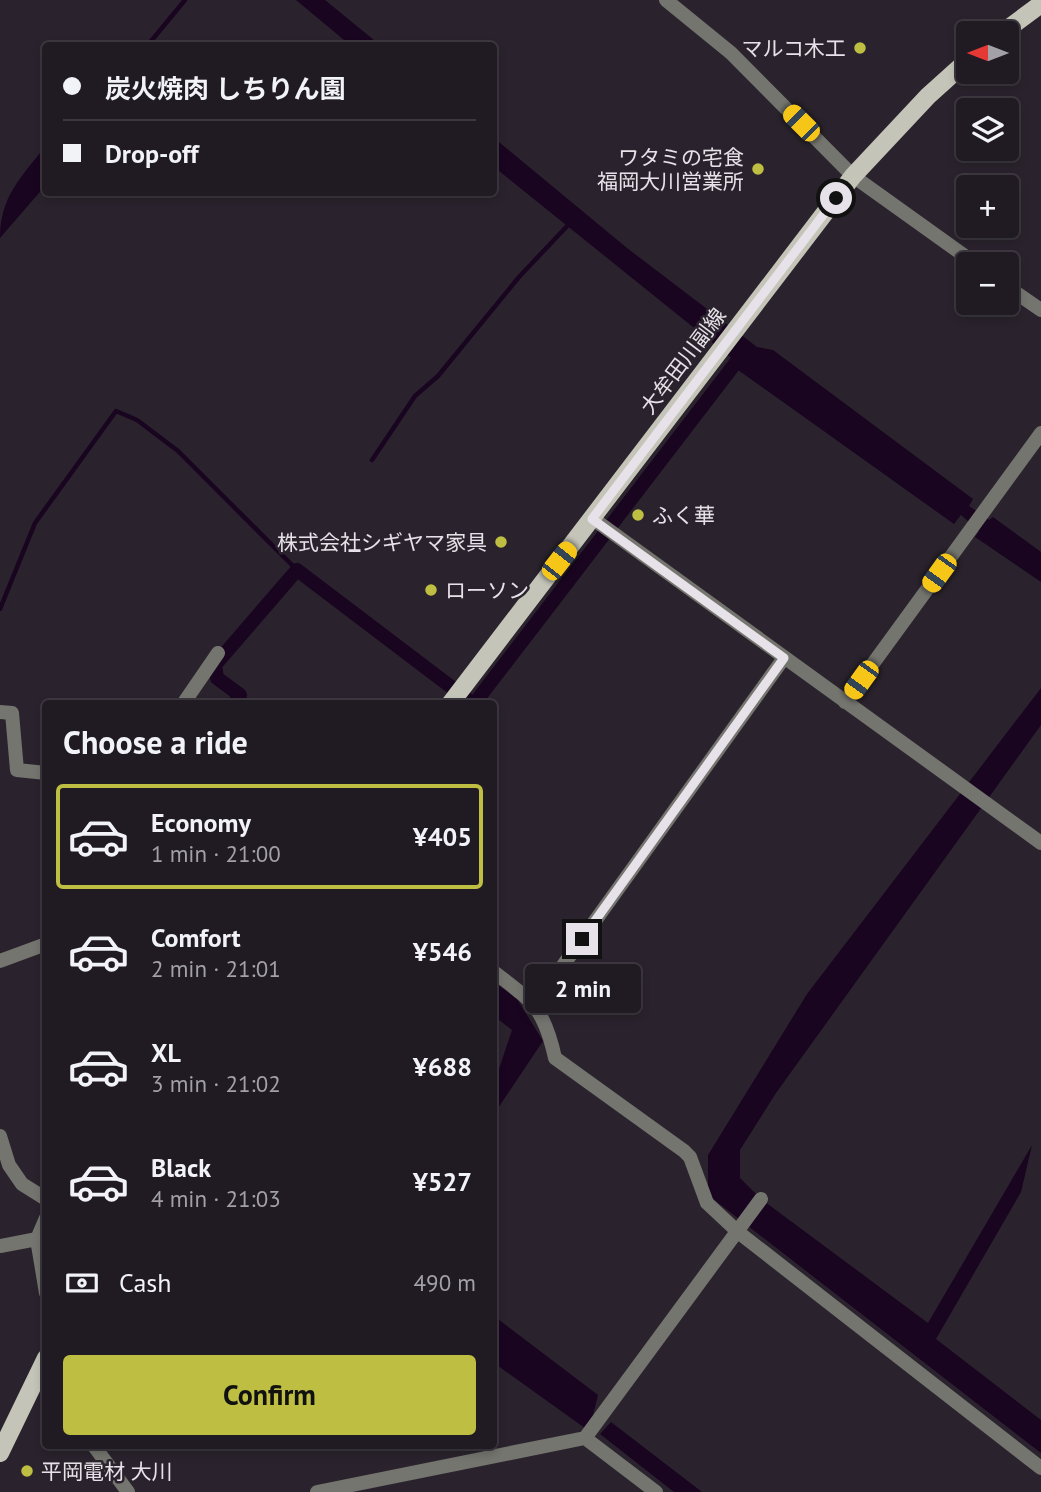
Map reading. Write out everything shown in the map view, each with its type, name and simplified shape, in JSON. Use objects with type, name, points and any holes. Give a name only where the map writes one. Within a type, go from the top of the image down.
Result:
[{"type":"main road","points":[[1018,21],[1041,4]]},
{"type":"main road","name":"大牟田川副線","points":[[453,700],[853,176],[918,106],[956,71]]},
{"type":"main road","points":[[0,1453],[42,1365]]},
{"type":"street","points":[[666,0],[730,53],[853,176],[959,252]]},
{"type":"street","points":[[1019,295],[1041,310]]},
{"type":"street","points":[[845,702],[1041,433]]},
{"type":"street","points":[[592,519],[1041,843]]},
{"type":"street","points":[[186,700],[218,653]]},
{"type":"street","points":[[536,1003],[784,658]]},
{"type":"street","points":[[0,712],[12,713],[17,770],[42,773]]},
{"type":"street","points":[[0,961],[42,945]]},
{"type":"street","points":[[497,974],[536,1003],[548,1029],[555,1058],[690,1157],[707,1203],[741,1227],[1041,1468]]},
{"type":"street","points":[[0,1136],[9,1165],[22,1184],[42,1196]]},
{"type":"street","points":[[317,1492],[587,1434],[761,1199]]},
{"type":"street","points":[[42,1227],[37,1239],[42,1269]]},
{"type":"street","points":[[0,1246],[37,1239]]},
{"type":"street","points":[[587,1434],[656,1492]]},
{"type":"street","points":[[96,1449],[128,1492]]},
{"type":"shaded area","points":[[296,0],[325,0],[376,42],[346,42]]},
{"type":"shaded area","points":[[497,140],[627,248],[757,347],[773,350],[973,499],[969,506],[989,520],[993,517],[1041,552],[1041,582],[975,537],[979,531],[961,515],[954,524],[738,370],[733,364],[734,360],[497,169]]},
{"type":"shaded area","points":[[42,151],[42,189],[0,238],[8,199],[20,178]]},
{"type":"shaded area","points":[[1041,688],[1041,725],[776,1093],[740,1150],[740,1178],[761,1199],[928,1323],[1032,1145],[1021,1192],[936,1339],[1041,1420],[1041,1453],[708,1195],[708,1155],[807,994]]},
{"type":"shaded area","points":[[497,984],[517,999],[543,1041],[497,1110],[497,1075],[512,1030],[497,1018]]},
{"type":"shaded area","points":[[497,1318],[598,1395],[589,1431],[497,1365]]},
{"type":"shaded area","points":[[611,1422],[702,1492],[674,1492],[600,1434]]},
{"type":"waterway","points":[[150,42],[185,0]]},
{"type":"waterway","points":[[372,460],[415,396],[438,376],[519,277],[570,223]]},
{"type":"waterway","points":[[477,700],[744,352]]},
{"type":"waterway","points":[[0,609],[35,523],[116,411],[137,420],[178,451],[297,570]]},
{"type":"waterway","points":[[237,700],[240,695],[217,678],[215,665],[297,570],[467,699]]},
{"type":"place","name":"マルコ木工","points":[[860,48]]},
{"type":"place","name":"ワタミの宅食 福岡大川営業所","points":[[758,169]]},
{"type":"place","name":"ふく華","points":[[638,515]]},
{"type":"place","name":"株式会社シギヤマ家具","points":[[501,542]]},
{"type":"place","name":"ローソン","points":[[431,590]]},
{"type":"place","name":"平岡電材 大川","points":[[27,1471]]},
{"type":"route","points":[[582,939],[784,658],[592,519],[836,198]]}]
